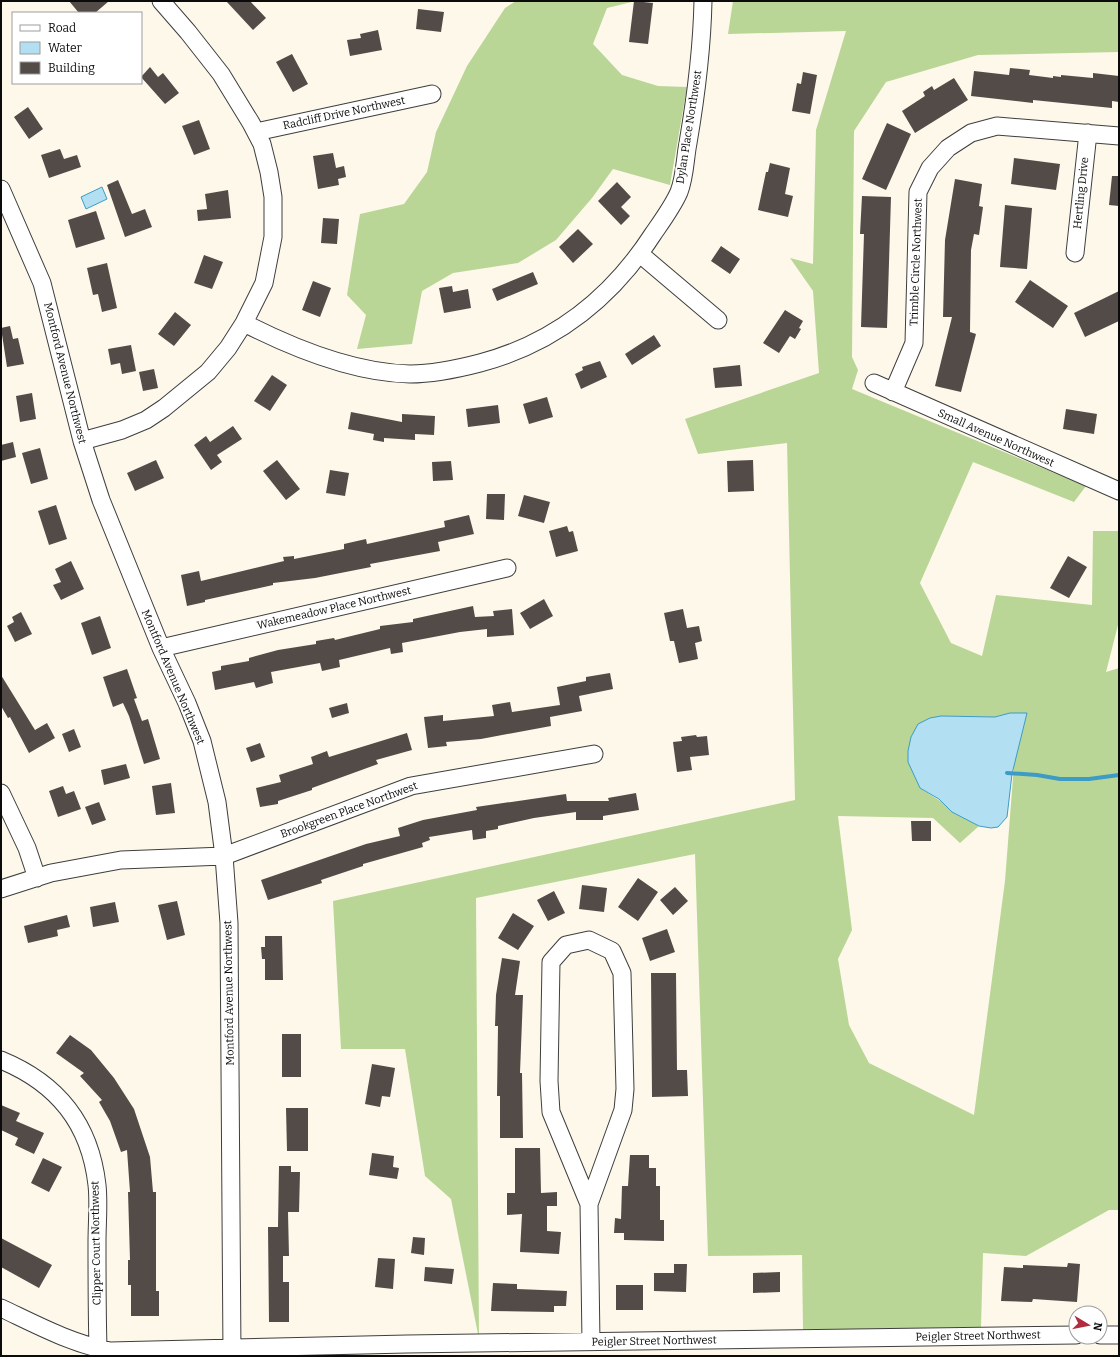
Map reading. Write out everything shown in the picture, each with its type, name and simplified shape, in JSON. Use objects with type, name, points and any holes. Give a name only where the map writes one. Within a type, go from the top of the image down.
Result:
[{"type":"street","points":[[82,441],[122,430],[146,420],[164,408],[208,372],[228,348],[244,324],[264,283],[273,237],[273,197],[262,144],[221,74],[161,1]]},
{"type":"street","name":"Dylan Place Northwest","points":[[244,324],[271,337],[307,351],[356,367],[409,374],[461,368],[506,356],[550,336],[571,322],[610,288],[640,254],[679,191],[692,119],[700,53],[703,1]]},
{"type":"street","name":"Radcliff Drive Northwest","points":[[256,132],[432,94]]},
{"type":"street","name":"Trimble Circle Northwest","points":[[893,392],[914,343],[918,192],[930,168],[948,148],[971,133],[997,126],[1119,136]]},
{"type":"street","name":"Hertling Drive","points":[[1075,253],[1088,133]]},
{"type":"street","name":"Montford Avenue Northwest","points":[[1,189],[42,284],[82,441],[101,500],[161,648],[187,703],[202,741],[217,802],[224,856],[229,923],[232,1352]]},
{"type":"street","points":[[640,254],[718,320]]},
{"type":"street","name":"Small Avenue Northwest","points":[[874,383],[1119,492]]},
{"type":"street","name":"Wakemeadow Place Northwest","points":[[161,648],[507,568]]},
{"type":"street","name":"Brookgreen Place Northwest","points":[[1,889],[51,873],[121,860],[224,856],[411,786],[594,754]]},
{"type":"street","points":[[1,793],[26,848],[37,878]]},
{"type":"street","points":[[589,1204],[551,1112],[549,1081],[551,962],[566,945],[589,940],[612,951],[622,973],[625,1089],[623,1110],[589,1204],[591,1342]]},
{"type":"street","name":"Clipper Court Northwest","points":[[1,1060],[24,1069],[50,1088],[73,1115],[91,1152],[97,1185],[98,1348]]},
{"type":"street","name":"Peigler Street Northwest","points":[[1,1308],[66,1339],[110,1351],[232,1352],[591,1342],[1068,1335]]},
{"type":"street","points":[[1108,1335],[1119,1335]]},
{"type":"green space","points":[[516,1],[636,1],[607,8],[593,44],[622,75],[658,86],[687,87],[670,185],[613,169],[592,198],[556,240],[518,263],[453,273],[422,291],[412,344],[357,349],[366,315],[347,295],[360,214],[404,204],[427,172],[436,132],[467,66],[505,8]]},
{"type":"green space","points":[[733,1],[1119,1],[1119,52],[978,55],[886,82],[854,131],[852,357],[858,370],[852,389],[1086,486],[1074,502],[973,462],[920,583],[951,643],[982,656],[996,595],[1092,605],[1093,531],[1119,531],[1119,621],[1106,672],[1119,668],[1119,1210],[1109,1210],[1026,1256],[983,1253],[981,1327],[803,1330],[802,1255],[708,1256],[695,854],[476,898],[479,1339],[451,1199],[425,1176],[405,1049],[341,1049],[333,901],[795,800],[787,443],[698,454],[685,419],[819,373],[813,291],[790,258],[813,264],[816,130],[846,31],[728,34]],"holes":[[[1010,713],[1018,713],[1005,881],[974,1115],[869,1063],[849,1025],[838,959],[852,930],[838,816],[933,818],[960,843],[979,826],[920,788],[941,716],[995,717]]]},
{"type":"water","points":[[102,187],[107,199],[86,209],[81,197]]},
{"type":"water","points":[[1010,713],[1027,713],[1012,774],[1007,817],[998,827],[991,828],[979,826],[952,812],[939,799],[920,788],[908,762],[908,751],[911,737],[918,724],[930,718],[941,716],[995,717]]},
{"type":"building","points":[[69,1],[109,1],[96,12],[78,12]]},
{"type":"building","points":[[226,1],[250,1],[266,18],[253,30]]},
{"type":"building","points":[[634,1],[653,3],[648,44],[629,42]]},
{"type":"building","points":[[418,9],[444,12],[441,32],[416,29]]},
{"type":"building","points":[[378,30],[382,50],[350,56],[347,40],[361,38],[360,34]]},
{"type":"building","points":[[292,54],[308,84],[293,92],[276,62]]},
{"type":"building","points":[[150,67],[158,77],[163,73],[179,93],[165,104],[142,78],[142,76]]},
{"type":"building","points":[[1010,68],[1030,70],[1029,75],[1053,78],[1053,76],[1061,77],[1061,75],[1093,78],[1093,73],[1119,76],[1119,102],[1112,101],[1112,108],[1033,100],[1033,103],[971,96],[974,71],[1009,75]]},
{"type":"building","points":[[803,72],[817,75],[810,114],[792,111],[797,83],[801,84]]},
{"type":"building","points":[[954,78],[968,100],[915,133],[902,111],[925,96],[923,92],[932,86],[934,90]]},
{"type":"building","points":[[28,107],[43,129],[29,139],[14,117]]},
{"type":"building","points":[[199,120],[210,149],[194,155],[182,126]]},
{"type":"building","points":[[887,123],[911,134],[886,190],[862,179]]},
{"type":"building","points":[[60,149],[64,159],[77,155],[81,167],[49,178],[41,155]]},
{"type":"building","points":[[333,153],[336,168],[344,166],[346,177],[338,179],[339,185],[318,189],[313,156]]},
{"type":"building","points":[[1014,158],[1060,164],[1056,190],[1011,184]]},
{"type":"building","points":[[770,163],[790,168],[785,194],[793,196],[788,217],[758,210],[766,172],[768,172]]},
{"type":"building","points":[[1112,176],[1119,176],[1119,206],[1109,205]]},
{"type":"building","points":[[955,179],[982,184],[979,206],[983,207],[979,235],[974,234],[971,250],[970,332],[976,334],[961,392],[935,386],[952,317],[943,317],[945,240]]},
{"type":"building","points":[[118,180],[132,214],[145,209],[152,227],[125,237],[107,185]]},
{"type":"building","points":[[617,182],[631,197],[621,207],[630,216],[621,225],[598,201]]},
{"type":"building","points":[[228,190],[231,218],[198,221],[197,210],[207,209],[205,194]]},
{"type":"building","points":[[862,196],[891,197],[887,328],[861,327],[864,234],[860,234]]},
{"type":"building","points":[[1005,205],[1032,208],[1027,269],[1000,267]]},
{"type":"building","points":[[96,211],[105,239],[76,248],[68,220]]},
{"type":"building","points":[[323,218],[339,219],[337,244],[321,243]]},
{"type":"building","points":[[578,229],[593,244],[573,263],[559,247]]},
{"type":"building","points":[[721,246],[740,259],[730,274],[711,261]]},
{"type":"building","points":[[204,255],[223,262],[212,289],[194,283]]},
{"type":"building","points":[[107,263],[117,308],[102,312],[98,294],[93,295],[87,268]]},
{"type":"building","points":[[533,272],[538,284],[497,301],[492,289]]},
{"type":"building","points":[[1030,280],[1068,306],[1053,328],[1015,302]]},
{"type":"building","points":[[313,281],[331,288],[320,317],[302,310]]},
{"type":"building","points":[[452,286],[453,292],[468,289],[471,308],[444,313],[439,288]]},
{"type":"building","points":[[1119,291],[1119,321],[1085,337],[1074,313]]},
{"type":"building","points":[[785,310],[803,321],[799,328],[801,329],[795,339],[790,336],[779,353],[763,343]]},
{"type":"building","points":[[175,312],[191,325],[174,346],[158,334]]},
{"type":"building","points":[[10,326],[13,339],[18,338],[24,364],[7,367],[1,328]]},
{"type":"building","points":[[654,335],[661,346],[632,365],[625,354]]},
{"type":"building","points":[[131,345],[136,371],[122,374],[120,363],[111,365],[108,349]]},
{"type":"building","points":[[600,361],[607,377],[581,389],[575,374],[583,370],[582,367]]},
{"type":"building","points":[[740,365],[742,386],[715,388],[713,368]]},
{"type":"building","points":[[154,369],[158,388],[143,391],[139,372]]},
{"type":"building","points":[[272,375],[287,385],[270,411],[254,401]]},
{"type":"building","points":[[32,393],[36,419],[20,422],[16,396]]},
{"type":"building","points":[[547,397],[553,417],[529,424],[523,404]]},
{"type":"building","points":[[498,405],[500,423],[468,427],[466,409]]},
{"type":"building","points":[[1066,409],[1097,414],[1094,434],[1063,429]]},
{"type":"building","points":[[351,412],[402,422],[402,414],[435,416],[434,435],[415,434],[415,440],[384,438],[384,442],[373,440],[374,434],[348,429]]},
{"type":"building","points":[[233,426],[242,439],[217,455],[222,462],[211,470],[194,445],[206,436],[210,442]]},
{"type":"building","points":[[13,442],[16,457],[1,461],[1,445]]},
{"type":"building","points":[[40,448],[48,479],[31,484],[22,453]]},
{"type":"building","points":[[156,460],[164,478],[135,491],[127,473]]},
{"type":"building","points":[[277,460],[300,489],[286,500],[263,471]]},
{"type":"building","points":[[753,460],[754,491],[728,492],[727,461]]},
{"type":"building","points":[[451,461],[453,480],[433,481],[432,462]]},
{"type":"building","points":[[330,470],[349,473],[345,496],[326,493]]},
{"type":"building","points":[[487,494],[505,494],[504,520],[486,519]]},
{"type":"building","points":[[524,495],[550,502],[544,523],[518,516]]},
{"type":"building","points":[[56,505],[67,539],[49,545],[38,511]]},
{"type":"building","points":[[469,515],[474,534],[438,542],[440,551],[370,564],[371,567],[315,578],[273,583],[273,585],[205,600],[205,602],[187,606],[181,575],[199,571],[201,581],[284,561],[283,557],[294,556],[294,559],[344,549],[344,544],[366,539],[367,544],[445,527],[444,521]]},
{"type":"building","points":[[567,526],[569,532],[573,531],[578,551],[556,557],[549,531]]},
{"type":"building","points":[[1068,556],[1087,567],[1069,598],[1050,588]]},
{"type":"building","points":[[71,561],[84,589],[61,600],[53,585],[61,582],[55,569]]},
{"type":"building","points":[[544,599],[553,616],[530,629],[520,613]]},
{"type":"building","points":[[473,606],[475,617],[494,616],[493,611],[512,609],[514,635],[487,637],[487,629],[460,632],[402,643],[403,652],[391,654],[390,648],[339,660],[340,667],[322,671],[320,663],[271,672],[273,683],[256,688],[254,682],[215,690],[212,672],[221,670],[221,666],[249,661],[249,658],[278,650],[316,644],[316,641],[334,638],[335,640],[380,629],[380,626],[413,622],[413,619]]},
{"type":"building","points":[[683,609],[687,628],[699,626],[702,641],[695,643],[698,659],[679,663],[674,641],[670,641],[664,613]]},
{"type":"building","points":[[21,612],[32,634],[15,642],[7,626],[14,622],[12,617]]},
{"type":"building","points":[[100,616],[111,648],[92,655],[81,623]]},
{"type":"building","points":[[127,669],[137,698],[134,699],[142,721],[148,719],[160,759],[144,764],[129,716],[123,703],[113,707],[103,677]]},
{"type":"building","points":[[610,673],[613,689],[579,696],[582,711],[550,717],[551,726],[481,739],[446,742],[447,746],[428,748],[424,717],[443,715],[443,721],[494,716],[492,705],[510,702],[512,712],[560,705],[557,687],[586,681],[586,677]]},
{"type":"building","points":[[1,675],[35,730],[47,723],[55,738],[29,753],[10,717],[8,718],[1,706]]},
{"type":"building","points":[[347,703],[349,713],[332,718],[329,708]]},
{"type":"building","points":[[74,729],[81,747],[69,752],[62,734]]},
{"type":"building","points":[[407,733],[412,750],[376,760],[378,764],[312,788],[312,790],[278,801],[278,804],[260,807],[256,788],[281,782],[279,775],[313,764],[311,757],[327,751],[329,757]]},
{"type":"building","points":[[696,735],[697,737],[707,736],[709,755],[690,757],[692,770],[677,772],[673,742],[682,741],[681,737]]},
{"type":"building","points":[[260,743],[265,757],[251,762],[246,748]]},
{"type":"building","points":[[126,764],[130,778],[104,785],[101,770]]},
{"type":"building","points":[[171,783],[175,813],[156,815],[152,786]]},
{"type":"building","points":[[63,786],[66,794],[74,791],[81,809],[58,817],[49,791]]},
{"type":"building","points":[[636,793],[639,810],[603,816],[603,820],[576,820],[576,812],[534,818],[498,826],[498,829],[486,831],[486,838],[473,840],[472,830],[429,837],[430,840],[422,843],[423,847],[363,864],[363,866],[321,880],[322,883],[268,900],[261,880],[366,844],[400,836],[398,828],[423,820],[477,810],[476,807],[566,794],[567,801],[609,801],[608,798]]},
{"type":"building","points":[[99,802],[106,820],[92,825],[85,807]]},
{"type":"building","points":[[911,821],[931,821],[931,841],[912,841]]},
{"type":"building","points":[[638,878],[658,892],[638,921],[618,907]]},
{"type":"building","points":[[582,885],[607,888],[604,912],[579,909]]},
{"type":"building","points":[[675,887],[688,901],[673,915],[660,900]]},
{"type":"building","points":[[554,891],[565,913],[548,921],[537,900]]},
{"type":"building","points":[[177,901],[185,935],[167,940],[158,905]]},
{"type":"building","points":[[115,902],[119,922],[93,927],[90,907]]},
{"type":"building","points":[[513,913],[534,926],[518,950],[498,938]]},
{"type":"building","points":[[67,915],[70,927],[57,930],[58,936],[28,943],[24,926]]},
{"type":"building","points":[[667,929],[675,952],[650,961],[642,938]]},
{"type":"building","points":[[265,936],[282,936],[283,980],[265,980],[265,959],[262,959],[261,947],[265,947]]},
{"type":"building","points":[[502,958],[520,961],[515,995],[523,995],[520,1073],[522,1073],[523,1138],[500,1138],[500,1096],[497,1096],[498,1026],[495,1026],[496,995]]},
{"type":"building","points":[[651,973],[676,973],[677,1070],[687,1070],[688,1096],[652,1097]]},
{"type":"building","points":[[282,1034],[301,1034],[301,1077],[282,1077]]},
{"type":"building","points":[[70,1035],[91,1050],[114,1078],[134,1109],[150,1157],[153,1192],[156,1192],[156,1291],[159,1291],[159,1316],[131,1316],[131,1285],[128,1285],[128,1260],[130,1260],[128,1192],[130,1192],[127,1150],[121,1152],[110,1121],[99,1102],[102,1100],[80,1076],[84,1073],[56,1053]]},
{"type":"building","points":[[372,1064],[395,1068],[390,1097],[382,1096],[380,1107],[365,1104]]},
{"type":"building","points":[[1,1105],[20,1113],[16,1121],[44,1133],[34,1154],[15,1145],[18,1138],[1,1130]]},
{"type":"building","points":[[286,1108],[308,1108],[308,1151],[287,1151]]},
{"type":"building","points":[[515,1148],[540,1148],[541,1193],[557,1192],[557,1206],[547,1206],[547,1231],[561,1232],[559,1254],[520,1252],[522,1214],[507,1215],[507,1193],[515,1193]]},
{"type":"building","points":[[372,1153],[394,1156],[393,1167],[399,1168],[397,1179],[369,1175]]},
{"type":"building","points":[[630,1155],[649,1155],[649,1168],[656,1168],[656,1186],[660,1186],[660,1220],[664,1220],[664,1241],[624,1240],[624,1233],[614,1233],[615,1218],[621,1219],[622,1186],[628,1186]]},
{"type":"building","points":[[43,1158],[62,1167],[49,1192],[31,1183]]},
{"type":"building","points":[[279,1166],[291,1166],[291,1172],[300,1172],[299,1212],[288,1212],[289,1256],[283,1256],[283,1282],[289,1282],[289,1322],[269,1322],[268,1227],[278,1227]]},
{"type":"building","points":[[413,1237],[425,1238],[424,1255],[411,1253]]},
{"type":"building","points":[[1,1238],[52,1265],[39,1288],[1,1267]]},
{"type":"building","points":[[378,1258],[395,1259],[393,1289],[375,1287]]},
{"type":"building","points":[[1068,1263],[1080,1264],[1077,1302],[1033,1299],[1032,1302],[1001,1301],[1004,1267],[1023,1268],[1023,1265],[1067,1267]]},
{"type":"building","points":[[674,1264],[687,1264],[686,1292],[654,1291],[654,1273],[674,1273]]},
{"type":"building","points":[[425,1267],[454,1269],[452,1284],[424,1281]]},
{"type":"building","points":[[780,1272],[780,1292],[753,1293],[753,1273]]},
{"type":"building","points":[[493,1283],[517,1284],[517,1289],[567,1291],[566,1306],[554,1306],[554,1312],[491,1311]]},
{"type":"building","points":[[616,1285],[643,1285],[643,1310],[616,1310]]},
{"type":"waterway","points":[[1007,773],[1037,775],[1060,779],[1089,779],[1119,775]]}]
